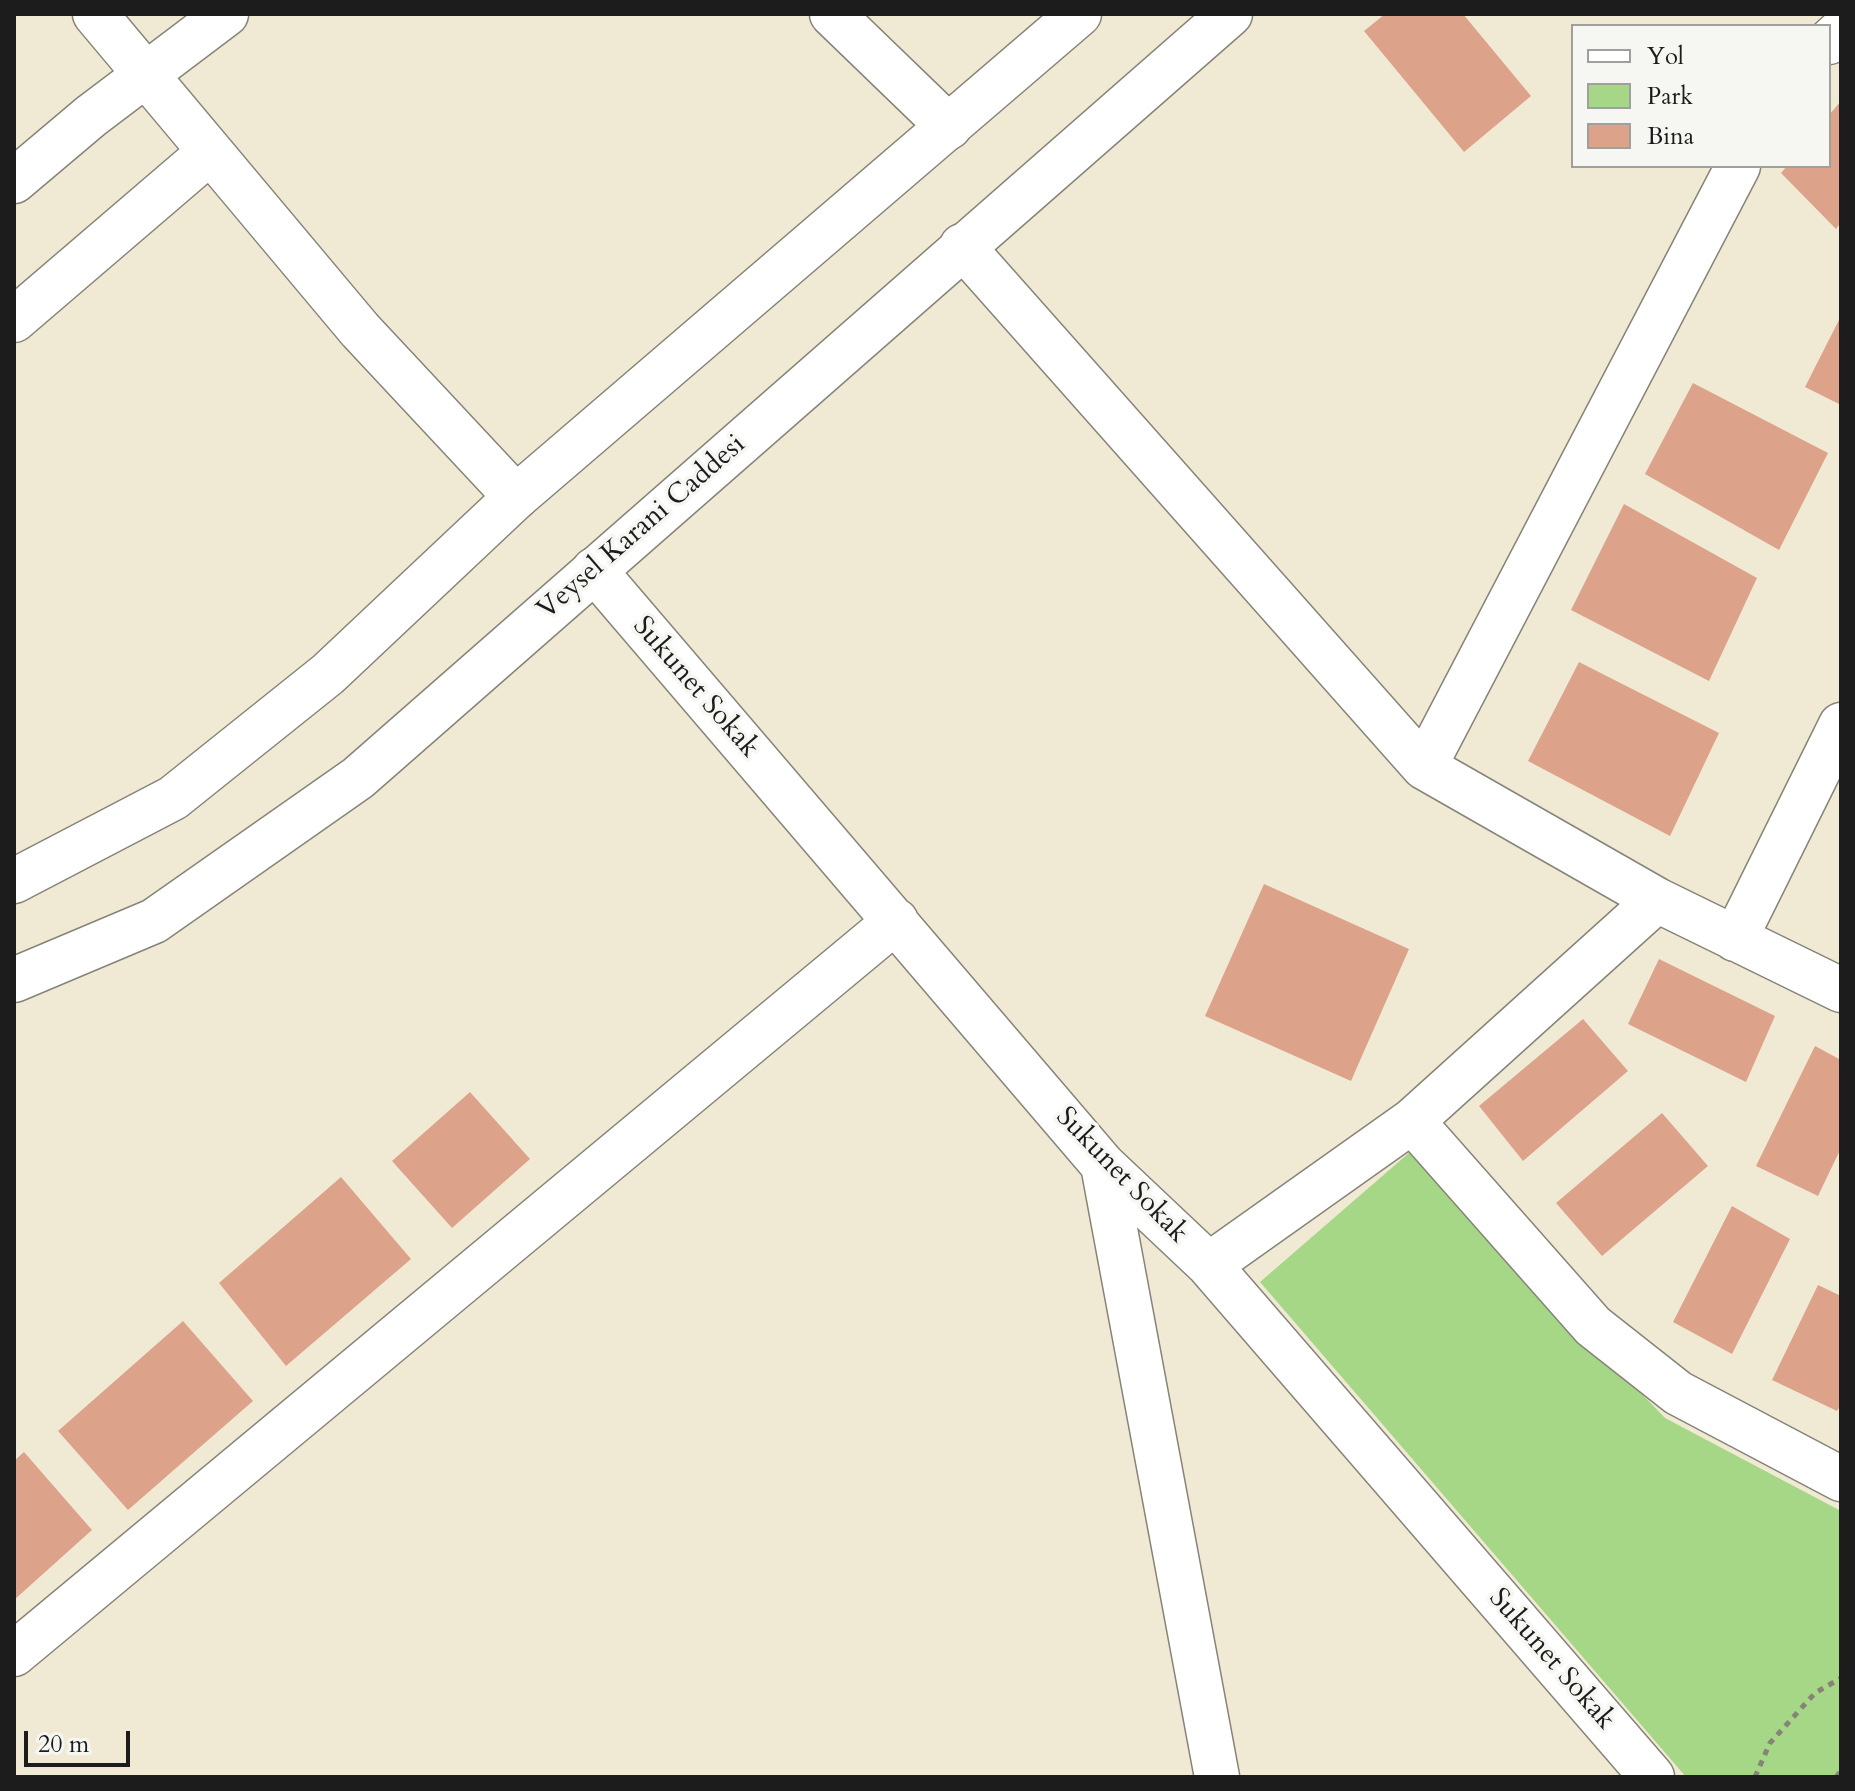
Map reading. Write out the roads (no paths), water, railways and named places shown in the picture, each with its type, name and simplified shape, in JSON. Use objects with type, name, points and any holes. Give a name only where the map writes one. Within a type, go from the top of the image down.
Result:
[{"type":"street","points":[[95,14],[360,330],[516,497]]},
{"type":"street","points":[[14,181],[145,74],[226,14]]},
{"type":"street","points":[[832,14],[949,127]]},
{"type":"street","points":[[14,881],[173,798],[328,674],[516,497],[1079,14]]},
{"type":"street","name":"Veysel Karani Caddesi","points":[[14,980],[154,921],[345,787],[1230,14]]},
{"type":"street","points":[[14,320],[210,152]]},
{"type":"street","points":[[1424,767],[1737,168]]},
{"type":"street","points":[[962,246],[1424,767],[1657,900],[1841,990]]},
{"type":"street","name":"Sukunet Sokak","points":[[594,570],[1103,1165],[1209,1265],[1652,1777]]},
{"type":"street","points":[[1735,939],[1841,725]]},
{"type":"street","points":[[1209,1265],[1412,1121],[1657,900]]},
{"type":"street","points":[[14,1654],[896,921]]},
{"type":"street","points":[[1412,1121],[1593,1326],[1678,1393],[1841,1479]]},
{"type":"street","points":[[1103,1165],[1217,1777]]}]
